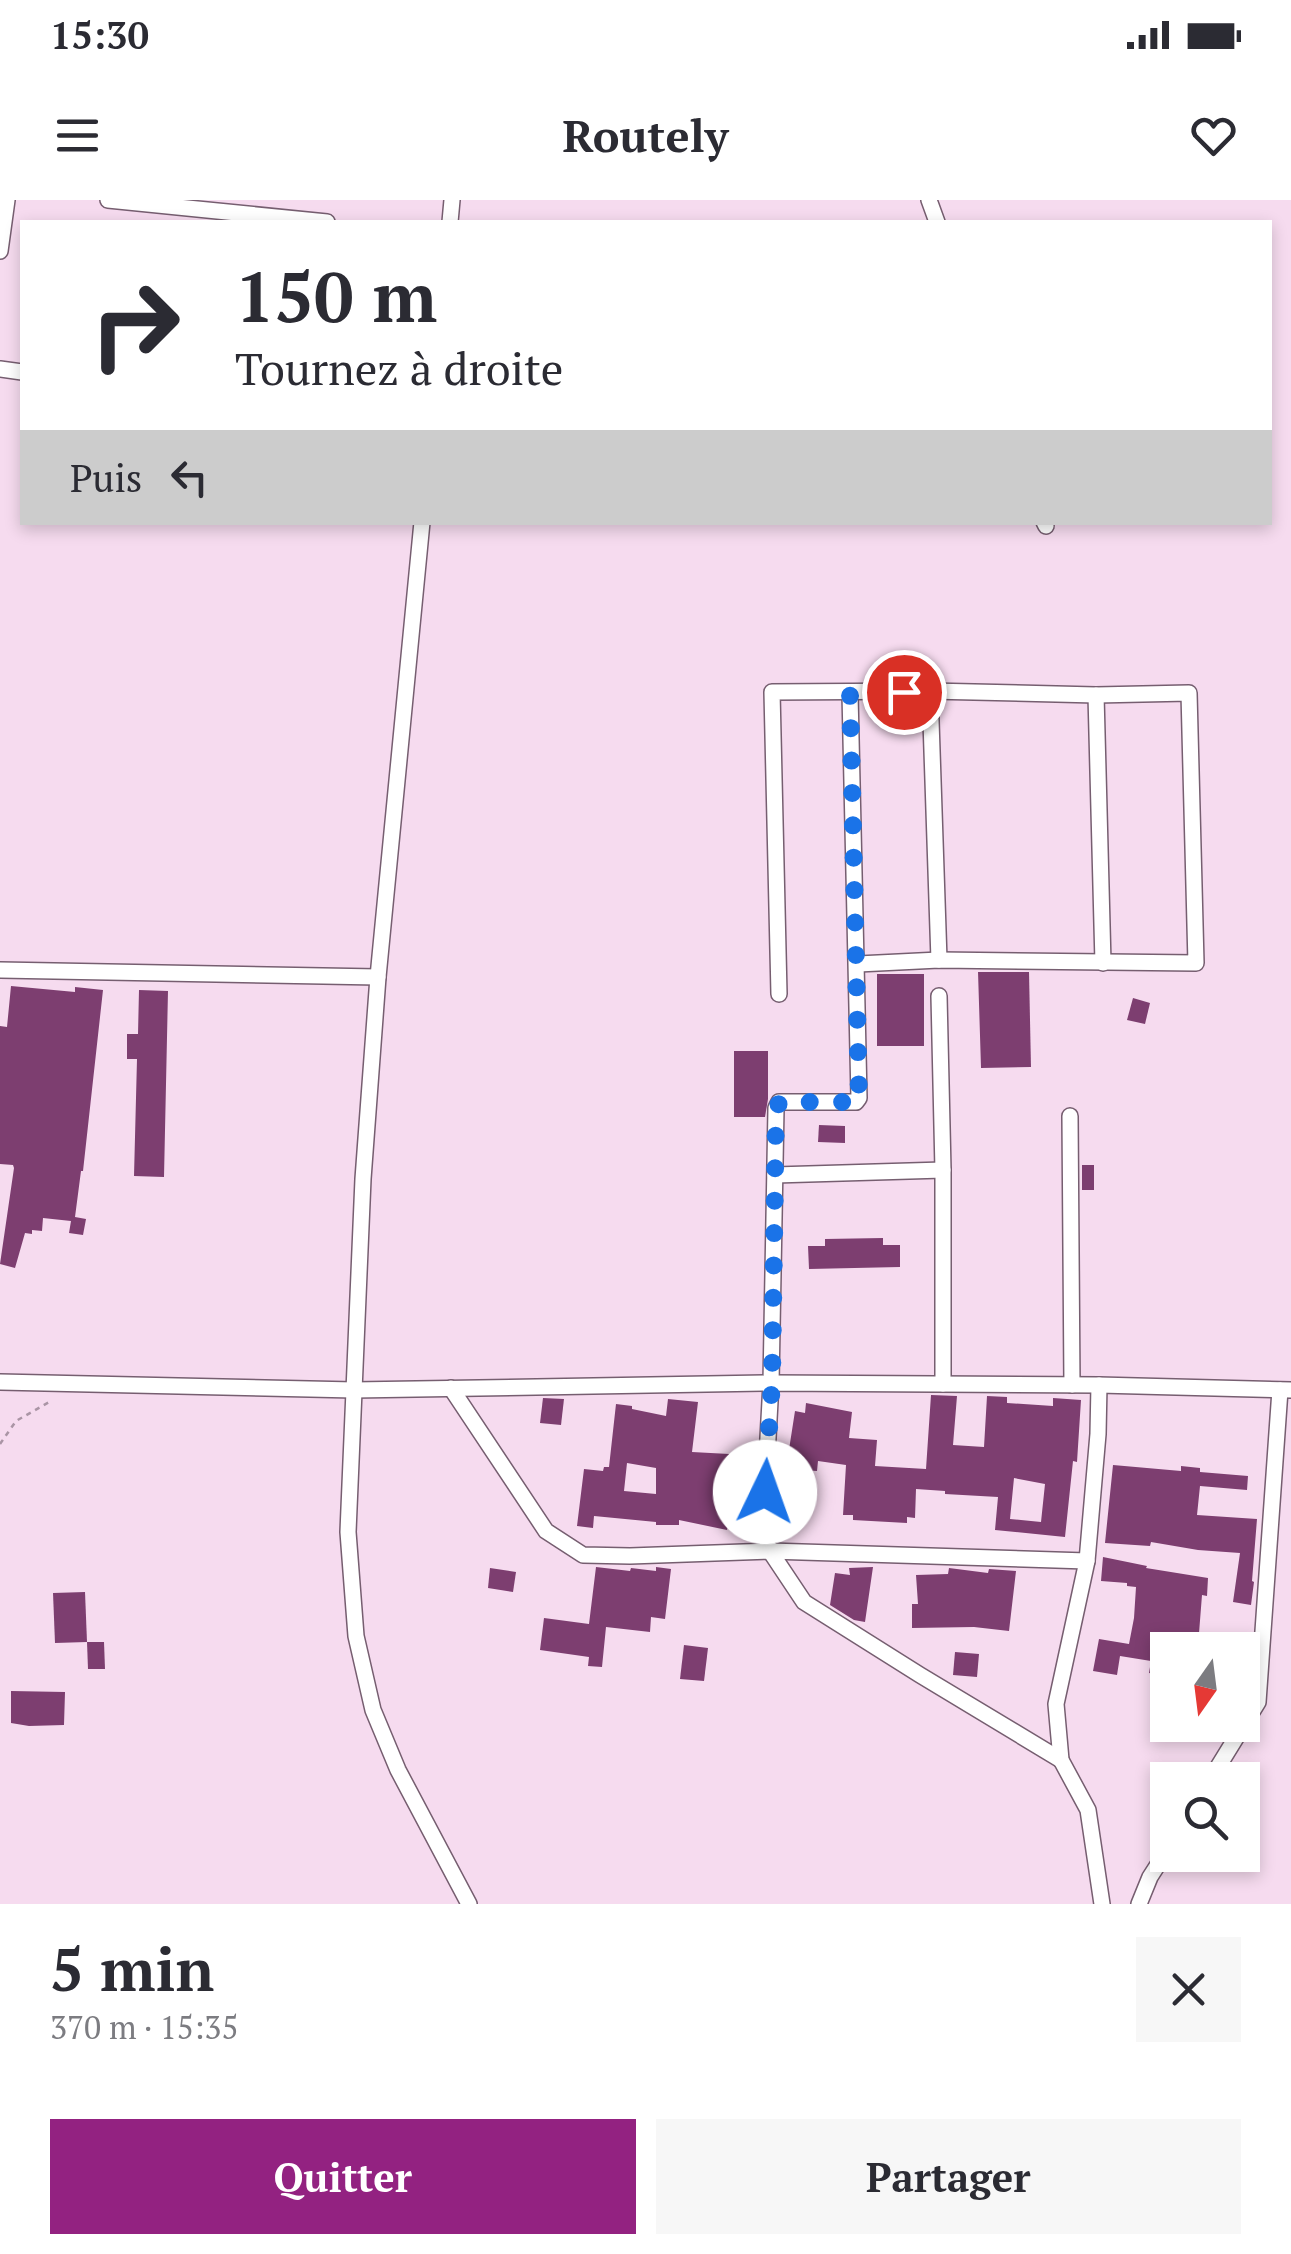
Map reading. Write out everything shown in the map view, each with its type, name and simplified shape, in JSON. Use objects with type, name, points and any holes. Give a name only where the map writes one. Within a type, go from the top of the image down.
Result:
[{"type":"street","points":[[0,251],[7,200]]},
{"type":"street","points":[[108,200],[304,220]]},
{"type":"street","points":[[422,525],[378,977],[363,1179],[348,1532],[356,1636],[373,1710],[398,1770],[469,1904]]},
{"type":"street","points":[[779,994],[772,692],[1189,693],[1196,963],[939,960],[858,964]]},
{"type":"street","points":[[930,692],[939,960]]},
{"type":"street","points":[[850,693],[859,1098],[856,1102],[780,1102],[776,1108],[772,1383],[763,1528],[770,1550],[804,1602],[1061,1760]]},
{"type":"street","points":[[1096,695],[1102,963]]},
{"type":"street","points":[[0,970],[378,977]]},
{"type":"street","points":[[939,996],[943,1384]]},
{"type":"street","points":[[1070,1116],[1072,1385]]},
{"type":"street","points":[[775,1175],[943,1170]]},
{"type":"street","points":[[0,1382],[354,1390],[772,1383],[1286,1390],[1258,1702],[1221,1762]]},
{"type":"street","points":[[1100,1385],[1086,1561],[1056,1704],[1061,1760],[1088,1810],[1102,1904]]},
{"type":"street","points":[[451,1388],[546,1532],[583,1555],[770,1550],[1086,1561]]},
{"type":"street","points":[[1139,1904],[1153,1872]]},
{"type":"path","points":[[0,1444],[16,1421],[50,1402]]},
{"type":"building","points":[[978,972],[1029,972],[1031,1067],[981,1068]]},
{"type":"building","points":[[877,974],[924,974],[924,1046],[877,1046]]},
{"type":"building","points":[[11,986],[75,992],[75,987],[103,990],[75,1217],[86,1219],[83,1235],[69,1233],[71,1221],[43,1218],[42,1231],[25,1233],[15,1268],[0,1264],[14,1168],[0,1164],[0,1026],[7,1027]]},
{"type":"building","points":[[139,990],[168,991],[164,1177],[134,1176],[137,1059],[127,1059],[127,1034],[138,1034]]},
{"type":"building","points":[[1133,998],[1150,1003],[1145,1024],[1127,1020]]},
{"type":"building","points":[[734,1051],[768,1051],[765,1117],[734,1117]]},
{"type":"building","points":[[819,1125],[845,1126],[845,1143],[818,1142]]},
{"type":"building","points":[[1082,1165],[1094,1165],[1094,1190],[1082,1190]]},
{"type":"building","points":[[883,1238],[883,1245],[900,1245],[900,1267],[809,1269],[808,1246],[825,1246],[825,1239]]},
{"type":"building","points":[[931,1395],[957,1396],[953,1445],[984,1447],[987,1396],[1007,1397],[1007,1403],[1053,1406],[1053,1398],[1081,1400],[1077,1462],[1073,1461],[1065,1537],[995,1530],[998,1497],[945,1491],[916,1489],[915,1518],[907,1517],[907,1523],[853,1520],[853,1515],[843,1515],[846,1465],[818,1461],[817,1471],[786,1469],[795,1411],[805,1413],[806,1403],[852,1412],[849,1438],[877,1440],[875,1466],[926,1469]],"holes":[[[1014,1478],[1045,1484],[1041,1522],[1010,1519]]]},
{"type":"building","points":[[543,1398],[564,1399],[561,1425],[540,1423]]},
{"type":"building","points":[[668,1399],[698,1402],[692,1452],[729,1454],[731,1472],[723,1513],[730,1515],[727,1530],[679,1520],[679,1525],[656,1525],[594,1516],[593,1528],[577,1526],[584,1469],[603,1471],[609,1467],[616,1404],[666,1416]],"holes":[[[627,1463],[656,1468],[656,1494],[624,1491]]]},
{"type":"building","points":[[1113,1465],[1181,1471],[1181,1466],[1200,1468],[1200,1472],[1248,1476],[1247,1490],[1200,1486],[1197,1515],[1257,1519],[1251,1605],[1233,1602],[1240,1553],[1151,1542],[1150,1546],[1105,1543]]},
{"type":"building","points":[[1103,1557],[1208,1578],[1207,1596],[1202,1595],[1199,1632],[1150,1632],[1150,1661],[1120,1656],[1117,1675],[1093,1671],[1099,1639],[1129,1644],[1134,1618],[1136,1587],[1101,1581]]},
{"type":"building","points":[[596,1567],[630,1571],[671,1569],[665,1619],[651,1617],[650,1632],[606,1627],[602,1667],[588,1666],[589,1657],[540,1650],[544,1618],[589,1624]]},
{"type":"building","points":[[873,1567],[865,1622],[854,1620],[830,1605],[835,1573],[850,1575],[849,1568]]},
{"type":"building","points":[[490,1568],[516,1572],[513,1592],[488,1588]]},
{"type":"building","points":[[949,1568],[988,1573],[989,1569],[1016,1571],[1009,1631],[912,1628],[912,1604],[918,1604],[916,1575],[948,1574]]},
{"type":"building","points":[[85,1592],[87,1642],[55,1643],[53,1593]]},
{"type":"building","points":[[87,1642],[104,1642],[105,1669],[88,1669]]},
{"type":"building","points":[[684,1645],[708,1648],[704,1681],[680,1679]]},
{"type":"building","points":[[955,1652],[979,1654],[977,1677],[953,1675]]},
{"type":"building","points":[[11,1691],[65,1692],[64,1725],[11,1723]]},
{"type":"route","points":[[765,1492],[772,1383],[776,1108],[780,1102],[856,1102],[859,1098],[850,693],[904,692]]}]
